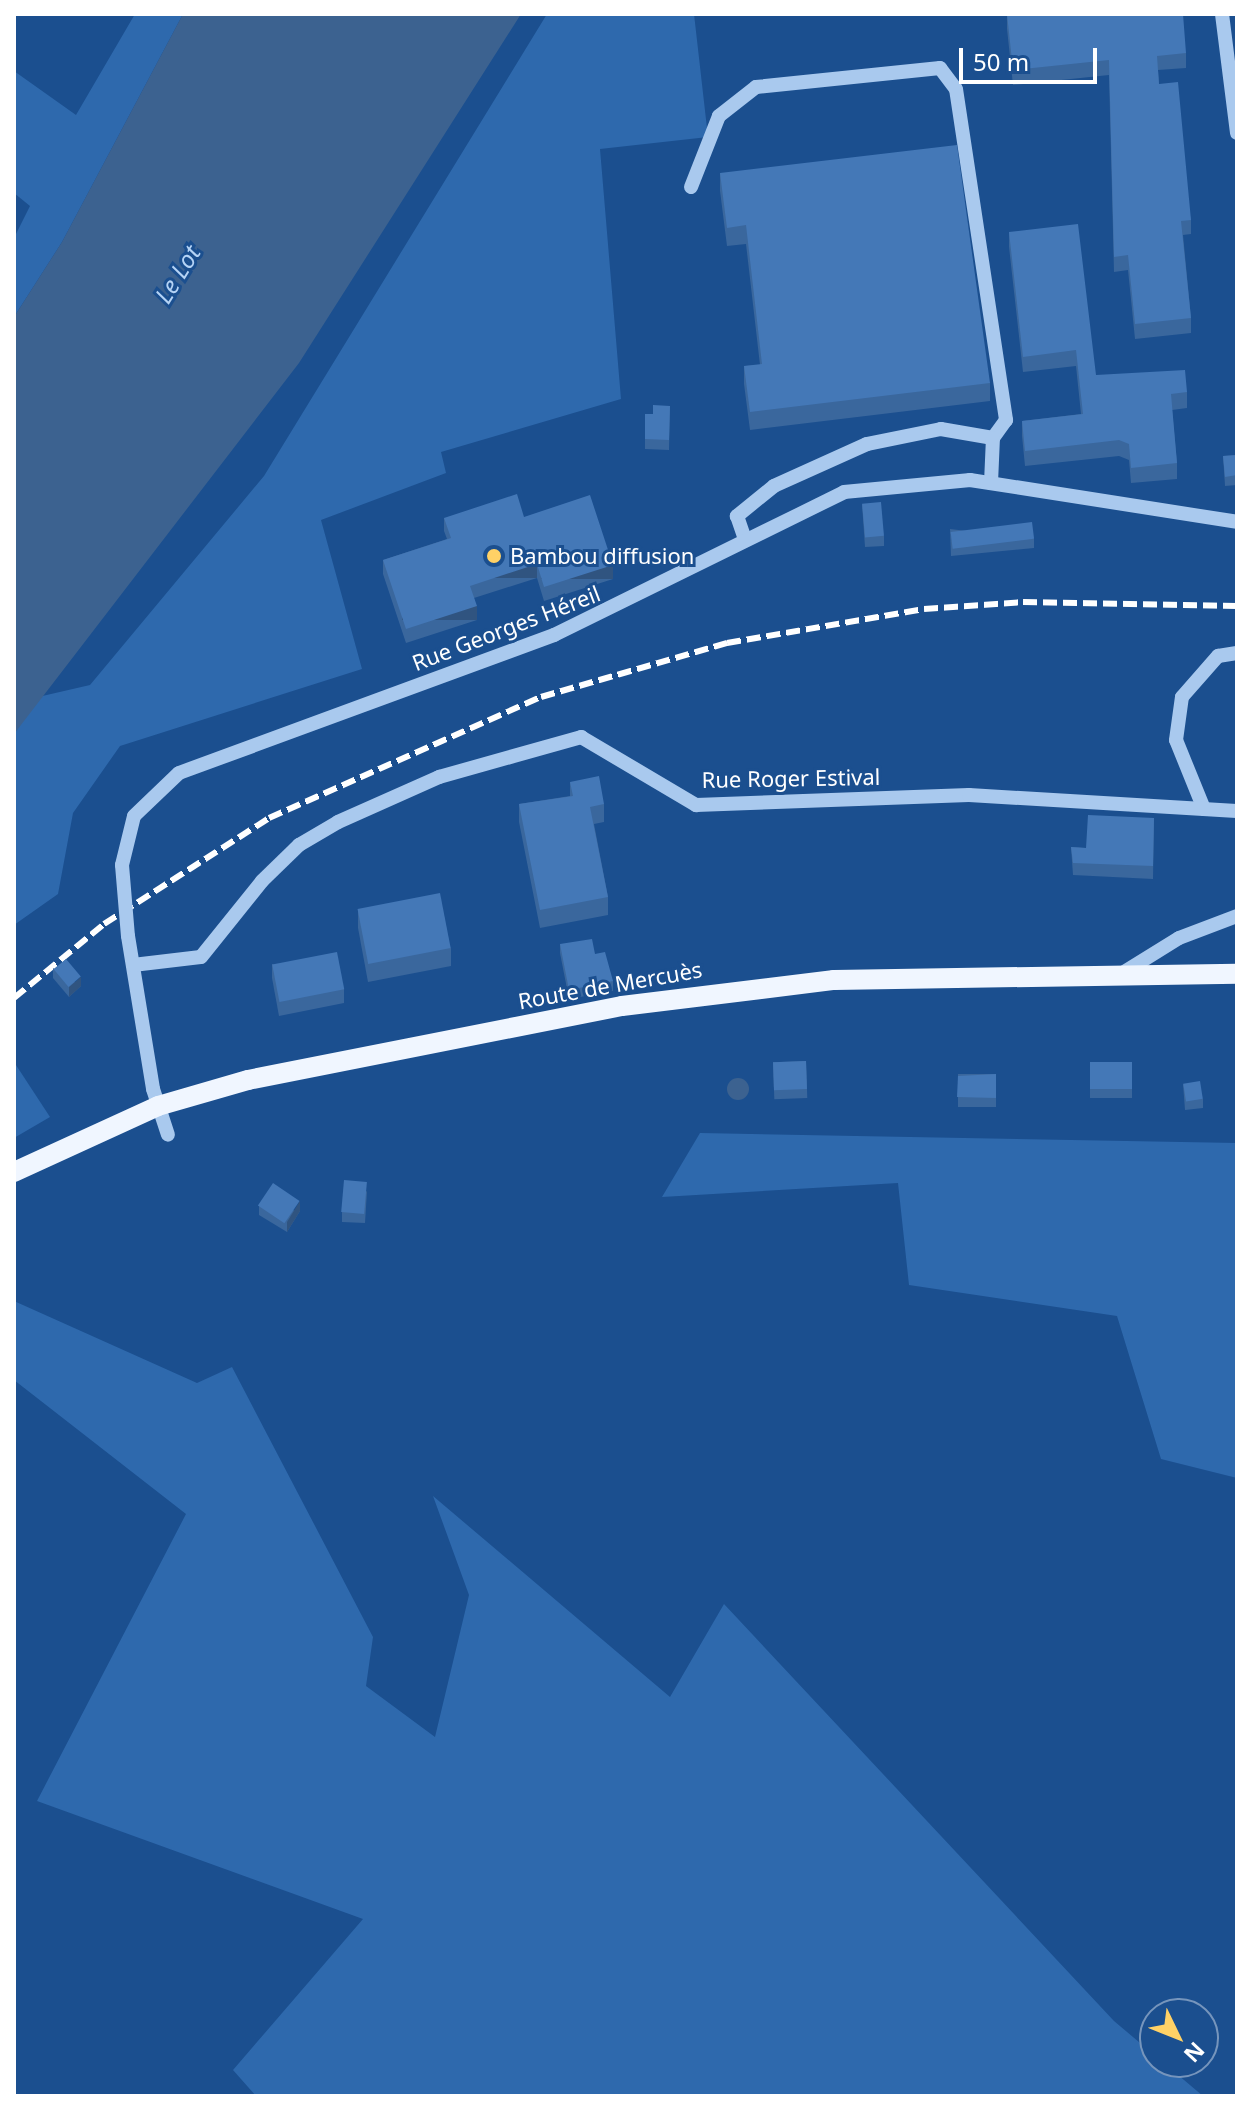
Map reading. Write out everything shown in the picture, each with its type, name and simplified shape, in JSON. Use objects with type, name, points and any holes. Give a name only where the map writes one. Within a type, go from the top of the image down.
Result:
[{"type":"main road","name":"Route de Mercuès","points":[[14,1172],[158,1106],[387,1050],[742,987],[1121,974],[1237,974]]},
{"type":"street","points":[[1222,14],[1237,133]]},
{"type":"street","points":[[691,187],[719,116],[739,94],[940,68],[956,89],[998,336],[1006,420],[993,438],[991,483]]},
{"type":"street","points":[[745,539],[737,516],[774,486],[867,444],[941,429],[993,438]]},
{"type":"street","name":"Rue Georges Héreil","points":[[168,1135],[158,1106],[128,936],[122,865],[134,816],[179,773],[554,635],[649,595],[745,539],[844,492],[991,483],[1237,522]]},
{"type":"street","points":[[1204,809],[1176,740],[1182,697],[1218,656],[1237,653]]},
{"type":"street","name":"Rue Roger Estival","points":[[133,965],[201,957],[262,881],[299,845],[338,822],[439,777],[581,737],[696,805],[969,795],[1237,811]]},
{"type":"street","points":[[1121,974],[1179,938],[1237,916]]},
{"type":"shaded area","points":[[135,14],[183,14],[62,242],[14,317],[14,238],[30,206],[14,193],[14,71],[76,115]]},
{"type":"shaded area","points":[[547,14],[694,14],[708,137],[600,149],[621,399],[441,452],[446,473],[321,520],[362,669],[120,746],[73,813],[58,894],[14,925],[14,734],[38,697],[90,685],[264,476]]},
{"type":"shaded area","points":[[14,1062],[50,1117],[14,1138]]},
{"type":"shaded area","points":[[700,1133],[1237,1143],[1237,1478],[1161,1459],[1117,1316],[909,1285],[898,1183],[662,1197]]},
{"type":"shaded area","points":[[14,1301],[197,1383],[232,1367],[373,1637],[366,1686],[435,1737],[469,1595],[433,1496],[670,1697],[724,1604],[1114,2021],[1139,2042],[1139,2078],[1182,2078],[1203,2096],[256,2096],[233,2070],[363,1919],[37,1801],[186,1514],[14,1380]]},
{"type":"water","name":"Le Lot","points":[[183,14],[521,14],[299,363],[14,734],[14,317],[62,242]]},
{"type":"water","points":[[738,1078],[746,1081],[749,1089],[746,1097],[738,1100],[730,1097],[727,1089],[730,1081]]},
{"type":"building","points":[[1007,14],[1183,14],[1186,53],[1157,56],[1159,84],[1178,82],[1191,220],[1181,221],[1191,318],[1135,324],[1128,255],[1114,257],[1109,60],[1013,70]]},
{"type":"building","points":[[957,145],[990,383],[750,412],[744,366],[762,364],[746,225],[727,228],[720,173]]},
{"type":"building","points":[[1078,224],[1096,375],[1185,370],[1187,392],[1171,394],[1177,463],[1131,468],[1129,444],[1119,440],[1025,451],[1022,421],[1083,414],[1076,350],[1023,357],[1009,232]]},
{"type":"building","points":[[653,405],[670,406],[669,440],[645,439],[645,414],[653,414]]},
{"type":"building","points":[[1237,455],[1237,475],[1225,477],[1223,456]]},
{"type":"building","points":[[517,494],[524,517],[590,495],[613,565],[544,587],[537,564],[470,586],[477,606],[406,629],[383,560],[451,538],[444,518]]},
{"type":"building","points":[[881,502],[884,536],[865,538],[862,504]]},
{"type":"building","points":[[1032,522],[1034,539],[953,549],[951,532]]},
{"type":"building","points":[[599,776],[604,804],[590,807],[608,897],[540,910],[519,804],[573,796],[570,782]]},
{"type":"building","points":[[1088,815],[1154,818],[1153,866],[1073,863],[1071,847],[1086,848]]},
{"type":"building","points":[[440,893],[451,948],[368,964],[358,909]]},
{"type":"building","points":[[592,939],[595,954],[605,952],[613,981],[569,990],[560,944]]},
{"type":"building","points":[[337,952],[344,989],[279,1002],[272,965]]},
{"type":"building","points":[[66,959],[81,977],[69,987],[54,969]]},
{"type":"building","points":[[806,1061],[807,1089],[774,1090],[773,1062]]},
{"type":"building","points":[[1090,1062],[1132,1062],[1132,1089],[1090,1089]]},
{"type":"building","points":[[996,1074],[996,1098],[957,1097],[958,1076]]},
{"type":"building","points":[[1200,1081],[1203,1099],[1186,1101],[1183,1084]]},
{"type":"building","points":[[344,1180],[367,1182],[364,1214],[341,1212]]},
{"type":"building","points":[[273,1183],[300,1201],[284,1223],[258,1205]]},
{"type":"railway","points":[[14,998],[104,924],[269,818],[541,697],[727,643],[924,609],[1023,602],[1237,606]]},
{"type":"place","name":"Bambou diffusion","points":[[494,556]]}]
